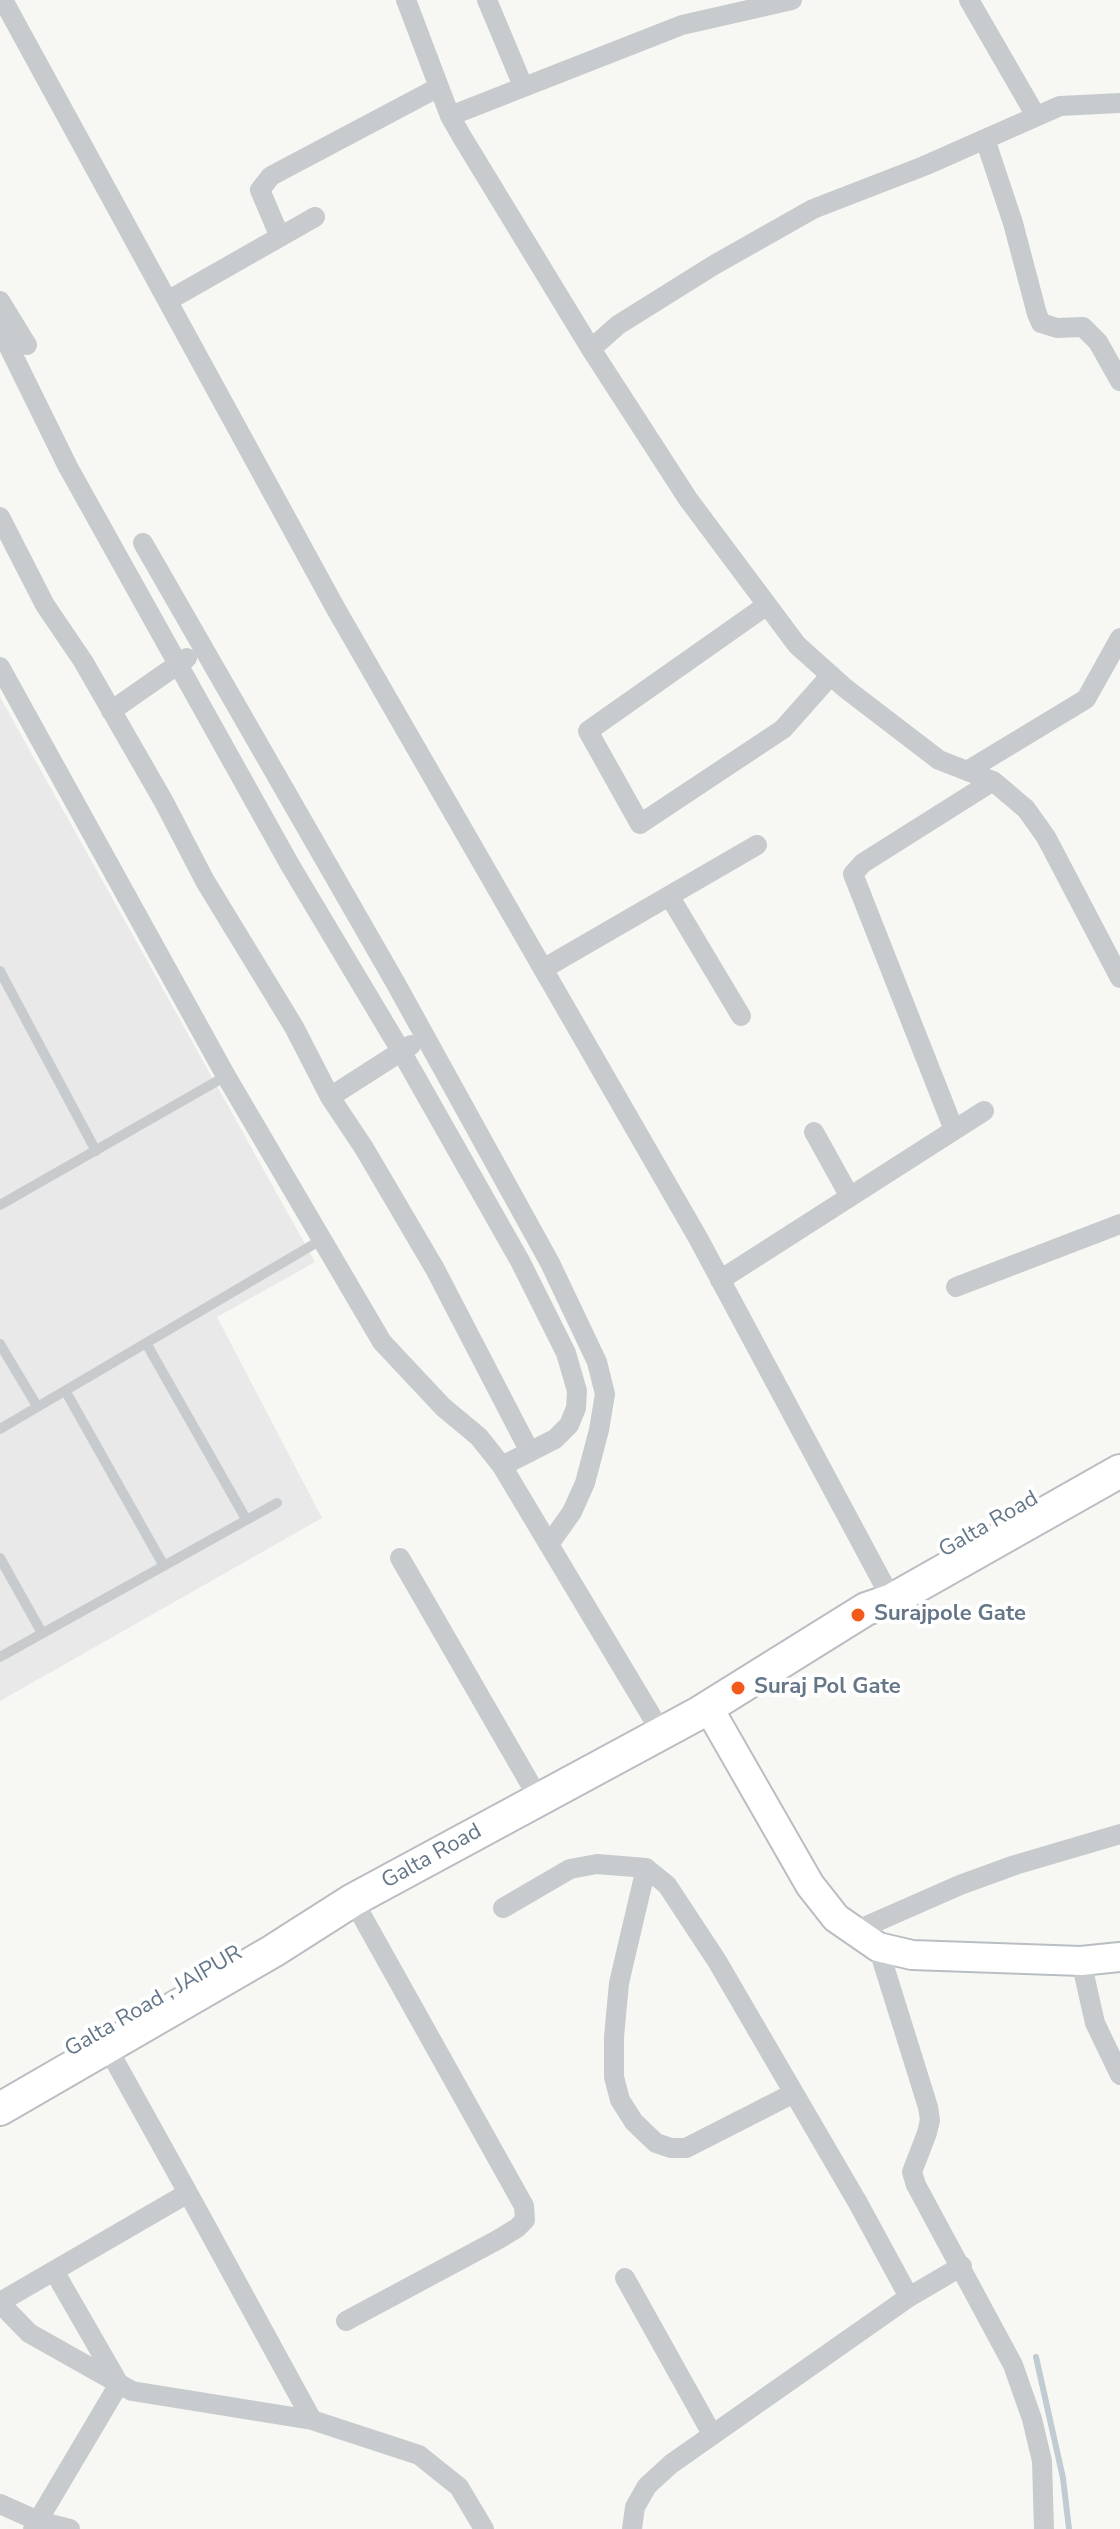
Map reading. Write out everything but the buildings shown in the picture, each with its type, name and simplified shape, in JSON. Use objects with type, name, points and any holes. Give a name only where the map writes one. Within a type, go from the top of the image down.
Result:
[{"type":"main road","name":"Galta Road","points":[[0,2109],[273,1951],[353,1900],[708,1707],[1120,1450]]},
{"type":"main road","points":[[881,1598],[1120,1471]]},
{"type":"main road","name":"Galta Road , JAIPUR","points":[[0,2091],[266,1939],[313,1923]]},
{"type":"street","points":[[3,0],[336,609],[720,1280],[881,1598]]},
{"type":"street","points":[[406,0],[450,116],[493,192],[688,499],[797,645],[939,760],[993,781],[1026,809],[1046,837],[1120,978]]},
{"type":"street","points":[[487,0],[523,86]]},
{"type":"street","points":[[450,116],[682,25],[792,0]]},
{"type":"street","points":[[969,0],[1036,116]]},
{"type":"street","points":[[280,237],[260,190],[271,176],[439,87]]},
{"type":"street","points":[[591,349],[618,325],[813,209],[924,166],[1060,106],[1120,103]]},
{"type":"street","points":[[985,139],[1041,323],[1057,328],[1083,327],[1098,342],[1120,381]]},
{"type":"street","points":[[169,300],[315,217]]},
{"type":"street","points":[[1,305],[27,345]]},
{"type":"street","points":[[0,329],[68,467],[191,655],[539,1270],[597,1362],[605,1394],[584,1428],[502,1466]]},
{"type":"street","points":[[0,517],[45,605],[83,661],[164,802],[205,881],[294,1027],[330,1097],[435,1269],[530,1452]]},
{"type":"street","points":[[143,543],[191,655],[412,1044]]},
{"type":"street","points":[[767,605],[588,731],[640,824],[783,729],[831,675]]},
{"type":"street","points":[[967,771],[1086,699],[1120,638]]},
{"type":"street","points":[[111,711],[191,655]]},
{"type":"street","points":[[0,667],[226,1076],[382,1342],[443,1407],[479,1437],[502,1466],[661,1732]]},
{"type":"street","points":[[954,1130],[853,874],[863,863],[993,781]]},
{"type":"street","points":[[543,969],[757,845]]},
{"type":"street","points":[[670,897],[741,1016]]},
{"type":"street","points":[[330,1097],[412,1044]]},
{"type":"street","points":[[720,1280],[984,1111]]},
{"type":"street","points":[[814,1132],[850,1197]]},
{"type":"street","points":[[956,1287],[1120,1224]]},
{"type":"street","points":[[539,1270],[575,1377],[576,1408],[584,1428],[585,1483],[550,1543]]},
{"type":"street","points":[[400,1558],[539,1799]]},
{"type":"street","points":[[708,1707],[810,1885],[836,1918],[853,1932],[878,1947],[912,1955],[1081,1961],[1120,1957]]},
{"type":"street","points":[[853,1932],[1001,1870],[1120,1834]]},
{"type":"street","points":[[503,1908],[570,1869],[597,1864],[646,1868],[667,1885],[690,1918],[858,2203],[909,2297]]},
{"type":"street","points":[[646,1868],[619,1983],[614,2037],[614,2077],[620,2100],[634,2122],[656,2143],[671,2148],[686,2148],[792,2094]]},
{"type":"street","points":[[346,2321],[499,2239],[525,2220],[524,2206],[353,1900]]},
{"type":"street","points":[[878,1947],[930,2120],[912,2172],[916,2185],[1013,2365],[1032,2419],[1042,2461],[1044,2529]]},
{"type":"street","points":[[1081,1961],[1095,2023],[1120,2075]]},
{"type":"street","points":[[107,2047],[312,2420]]},
{"type":"street","points":[[188,2193],[0,2303],[29,2333],[132,2391],[312,2420],[419,2455],[459,2487],[484,2529]]},
{"type":"street","points":[[632,2529],[635,2507],[647,2486],[671,2464],[909,2297],[962,2266]]},
{"type":"street","points":[[54,2271],[119,2384]]},
{"type":"street","points":[[625,2278],[712,2434]]},
{"type":"street","points":[[36,2525],[119,2384]]},
{"type":"street","points":[[0,2504],[36,2525],[70,2529]]},
{"type":"lane","points":[[0,971],[96,1151]]},
{"type":"lane","points":[[0,1205],[226,1076]]},
{"type":"lane","points":[[0,1429],[321,1240]]},
{"type":"lane","points":[[146,1343],[246,1519]]},
{"type":"lane","points":[[0,1344],[37,1406]]},
{"type":"lane","points":[[66,1392],[164,1566]]},
{"type":"lane","points":[[0,1657],[277,1503]]},
{"type":"lane","points":[[0,1558],[42,1633]]},
{"type":"shaded area","points":[[0,697],[315,1262],[217,1317],[322,1518],[0,1701]]},
{"type":"waterway","points":[[1036,2357],[1063,2478],[1069,2529]]},
{"type":"place","name":"Surajpole Gate","points":[[858,1615]]},
{"type":"place","name":"Suraj Pol Gate","points":[[738,1688]]}]
